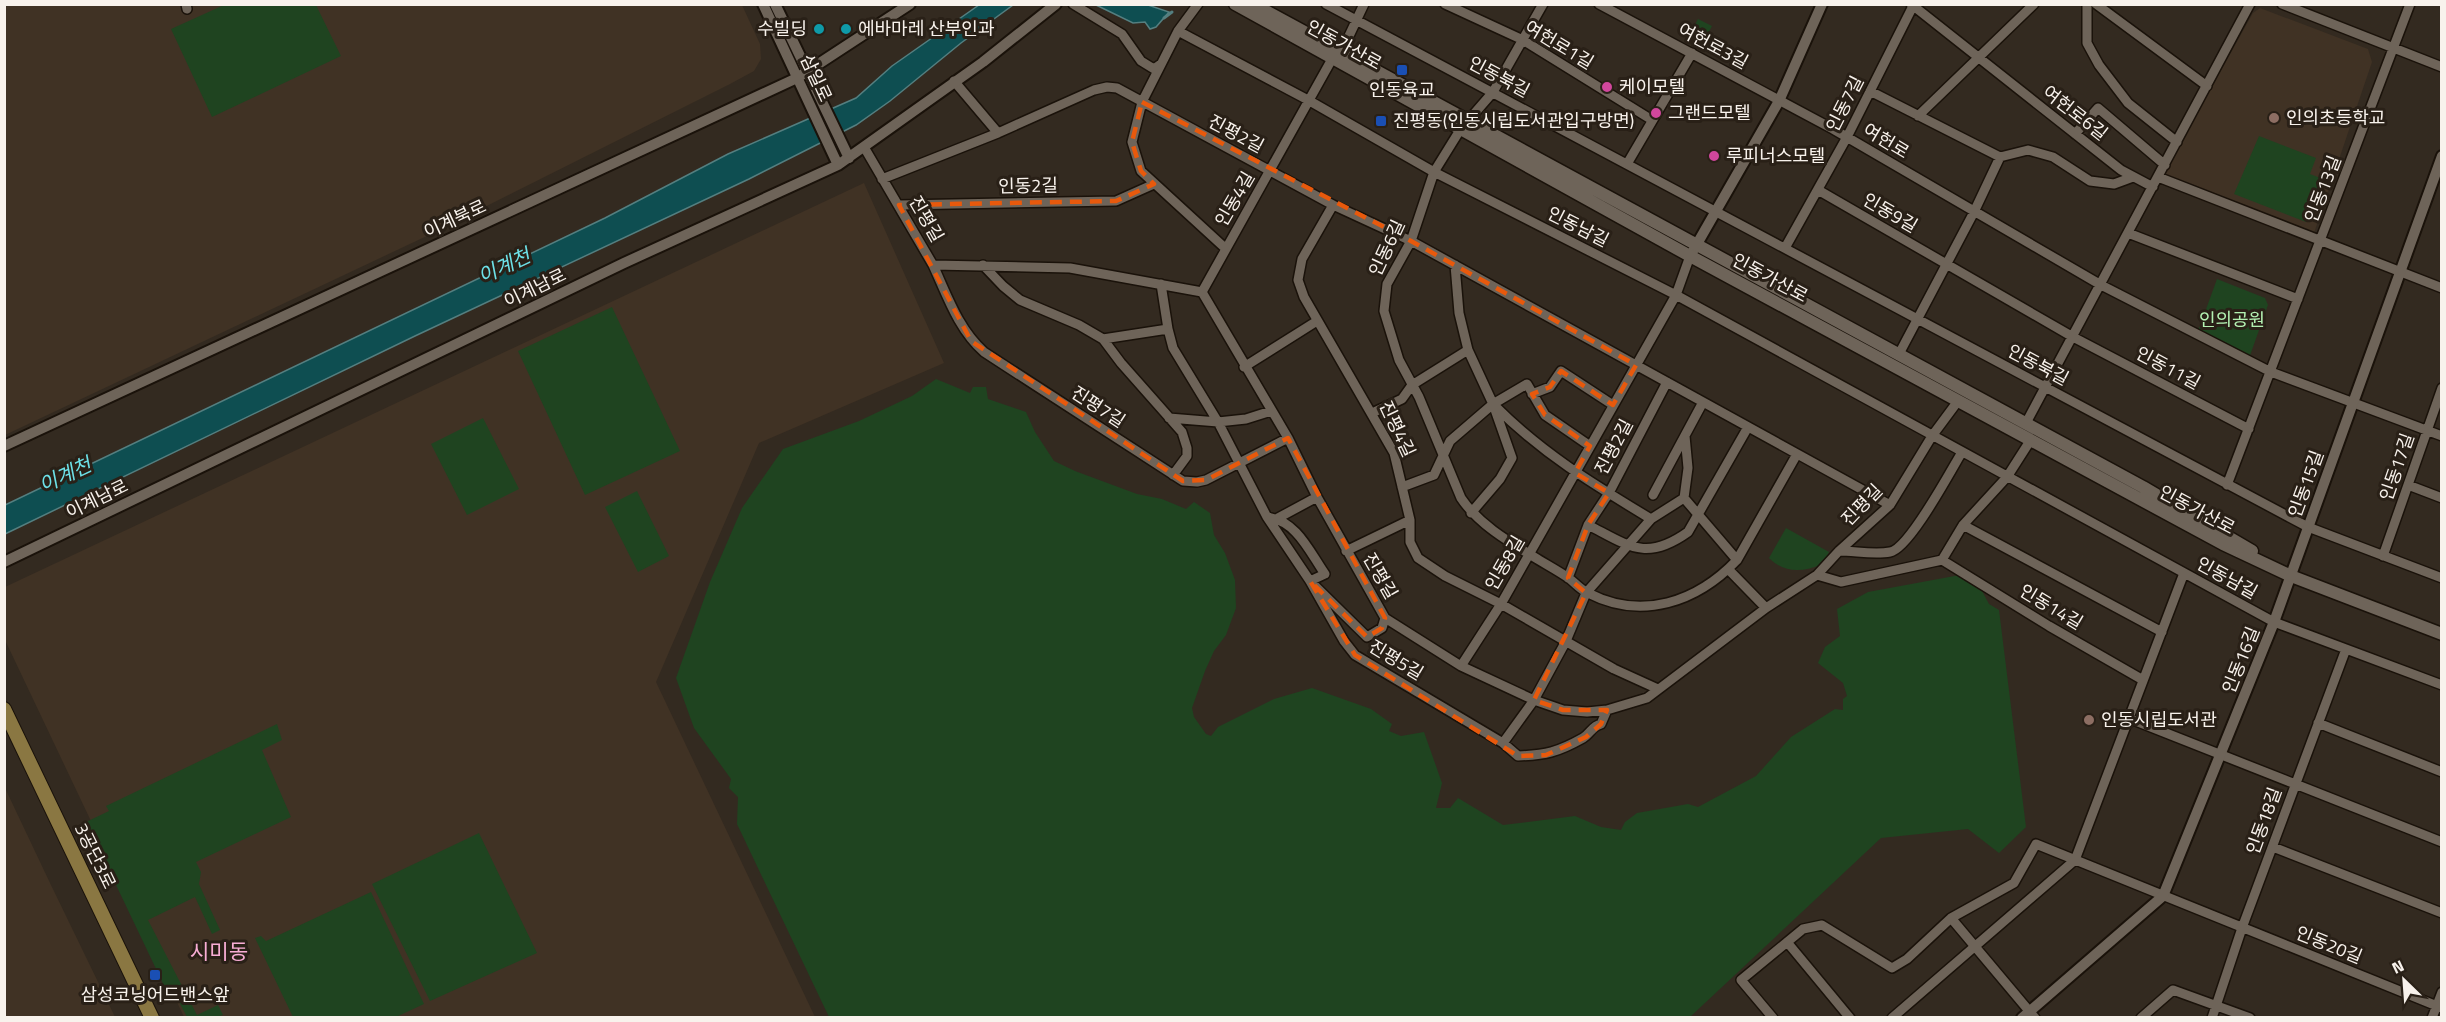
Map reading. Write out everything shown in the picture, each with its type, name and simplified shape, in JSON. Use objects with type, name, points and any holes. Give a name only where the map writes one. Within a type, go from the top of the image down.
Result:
[{"type":"main road","name":"인동가산로","points":[[1235,4],[1336,56],[1693,250],[1899,354],[2223,532],[2291,576]]},
{"type":"main road","name":"인동가산로","points":[[1253,4],[1336,56]]},
{"type":"main road","name":"인동가산로","points":[[1693,250],[2030,441],[2223,544],[2291,576],[2442,634]]},
{"type":"main road","name":"3공단3로","points":[[4,709],[152,1017]]},
{"type":"street","name":"삼일로","points":[[763,4],[838,165]]},
{"type":"street","name":"삼일로","points":[[776,4],[849,158]]},
{"type":"street","name":"이계북로","points":[[4,446],[797,78],[910,4]]},
{"type":"street","name":"이계남로","points":[[4,562],[624,263],[838,165],[983,62],[1056,4]]},
{"type":"street","points":[[1073,4],[1122,34],[1141,61],[1154,69],[1161,64]]},
{"type":"street","points":[[1198,4],[1178,31],[1142,102],[1132,142],[1141,171],[1225,248]]},
{"type":"street","name":"인동북길","points":[[1326,4],[2308,527],[2442,578]]},
{"type":"street","points":[[1356,21],[1364,4]]},
{"type":"street","name":"여헌로1길","points":[[1445,4],[1522,40],[1652,120]]},
{"type":"street","name":"인동6길","points":[[1529,554],[1471,513],[1461,498],[1419,398],[1399,360],[1384,311],[1387,284],[1411,241],[1434,172],[1463,126],[1493,92],[1543,4]]},
{"type":"street","name":"여헌로3길","points":[[1599,4],[1779,101]]},
{"type":"street","points":[[1693,250],[1779,101],[1822,4]]},
{"type":"street","points":[[1918,116],[1980,59],[2034,4]]},
{"type":"street","points":[[2087,4],[2087,43],[2099,65],[2128,104],[2177,142]]},
{"type":"street","points":[[2096,4],[2207,86]]},
{"type":"street","points":[[2026,423],[2250,4]]},
{"type":"street","points":[[2282,4],[2442,67]]},
{"type":"street","name":"인동13길","points":[[2227,485],[2410,4]]},
{"type":"street","name":"여헌로6길","points":[[1913,5],[2121,170],[2153,187]]},
{"type":"street","name":"인동7길","points":[[1785,248],[1847,137],[1913,5]]},
{"type":"street","name":"인동4길","points":[[1202,292],[1308,100],[1356,21]]},
{"type":"street","name":"인동남길","points":[[1178,31],[1308,100],[1434,172],[1676,295],[2274,622],[2442,685]]},
{"type":"street","points":[[1627,164],[1692,53]]},
{"type":"street","points":[[954,81],[998,133]]},
{"type":"street","name":"진평2길","points":[[882,179],[998,133],[1094,90],[1107,87],[1117,88],[1333,205],[1411,241],[1890,505]]},
{"type":"street","points":[[1870,91],[2000,157],[2028,150],[2053,157],[2090,181],[2114,184],[2133,177]]},
{"type":"street","name":"여헌로","points":[[1779,101],[1847,137],[1974,212]]},
{"type":"street","points":[[2075,134],[2098,108],[2165,165]]},
{"type":"street","name":"진평길","points":[[864,147],[933,265],[1070,268],[1202,292],[1288,438],[1346,551],[1385,618],[1461,666],[1534,700],[1563,710],[1587,712],[1606,710],[1647,698],[1766,608],[1817,575],[1839,551],[1890,505],[1932,436],[1958,401]]},
{"type":"street","name":"인동15길","points":[[2291,576],[2442,156]]},
{"type":"street","points":[[1899,354],[1974,212],[2000,157]]},
{"type":"street","points":[[2158,177],[2321,240]]},
{"type":"street","name":"인동2길","points":[[899,205],[1116,201],[1154,184]]},
{"type":"street","name":"인동9길","points":[[1818,190],[2073,337]]},
{"type":"street","name":"진평4길","points":[[1333,205],[1302,259],[1298,280],[1317,321],[1394,453],[1410,520],[1410,542],[1418,558],[1445,576],[1501,604],[1614,669],[1658,689]]},
{"type":"street","points":[[1974,212],[2101,285],[2271,372],[2442,436]]},
{"type":"street","points":[[2128,233],[2298,299]]},
{"type":"street","name":"인동13길","points":[[2321,240],[2400,271]]},
{"type":"street","name":"인동8길","points":[[1461,666],[1501,604],[1676,295],[1693,250]]},
{"type":"street","name":"진평7길","points":[[933,265],[971,341],[984,352],[1183,481],[1197,482],[1218,474],[1288,438]]},
{"type":"street","points":[[984,265],[1003,286],[1020,300],[1079,325],[1103,339],[1121,363],[1182,432],[1187,456],[1173,475]]},
{"type":"street","points":[[1455,265],[1459,313],[1468,350],[1493,404],[1512,458],[1500,479],[1471,513]]},
{"type":"street","points":[[2400,271],[2442,288]]},
{"type":"street","points":[[1161,284],[1173,348],[1218,422],[1237,463]]},
{"type":"street","points":[[1245,367],[1317,321]]},
{"type":"street","points":[[1103,339],[1168,329]]},
{"type":"street","name":"인동11길","points":[[2073,337],[2249,429]]},
{"type":"street","points":[[1372,413],[1402,399],[1412,385],[1468,350]]},
{"type":"street","points":[[1532,394],[1550,387],[1561,371],[1613,405]]},
{"type":"street","name":"진평2길","points":[[1568,578],[1588,525],[1608,493],[1667,382]]},
{"type":"street","points":[[1402,487],[1434,475],[1450,441],[1493,404],[1527,384],[1545,415],[1590,446]]},
{"type":"street","name":"인동17길","points":[[2383,556],[2442,388]]},
{"type":"street","points":[[1653,495],[1703,402]]},
{"type":"street","points":[[1493,404],[1521,432],[1575,473],[1651,519]]},
{"type":"street","points":[[1169,418],[1218,422],[1246,419],[1271,411]]},
{"type":"street","points":[[1588,525],[1629,546],[1655,549],[1665,546],[1688,532],[1748,427]]},
{"type":"street","points":[[1685,436],[1688,468],[1684,498],[1737,560]]},
{"type":"street","points":[[1817,575],[1841,582],[1942,560],[1963,525],[2007,477],[2030,441]]},
{"type":"street","points":[[1839,551],[1890,552],[1900,548],[1914,530],[1962,452]]},
{"type":"street","points":[[1529,554],[1568,578],[1587,593],[1620,605],[1633,607],[1670,604],[1687,597],[1728,569],[1737,560],[1797,454]]},
{"type":"street","name":"진평5길","points":[[1237,463],[1267,517],[1310,581],[1344,641],[1355,655],[1503,743],[1518,756],[1546,755],[1586,737],[1594,726],[1601,724],[1606,710]]},
{"type":"street","points":[[2408,485],[2442,498]]},
{"type":"street","points":[[1278,518],[1317,497]]},
{"type":"street","points":[[1503,743],[1534,700],[1566,641],[1587,593],[1651,519],[1684,498]]},
{"type":"street","points":[[1267,517],[1278,518],[1301,536],[1325,574],[1310,581]]},
{"type":"street","name":"진평길","points":[[1346,551],[1410,520]]},
{"type":"street","name":"인동14길","points":[[1963,525],[2162,632]]},
{"type":"street","name":"인동14길","points":[[1942,560],[2049,626],[2144,680]]},
{"type":"street","points":[[1728,569],[1766,608]]},
{"type":"street","points":[[1892,1017],[2075,860],[2127,718],[2144,680],[2184,573]]},
{"type":"street","name":"인동16길","points":[[1974,947],[2029,1015],[2163,896],[2291,576]]},
{"type":"street","name":"진평길","points":[[1310,581],[1367,637],[1382,628],[1385,618]]},
{"type":"street","name":"인동18길","points":[[2212,1017],[2242,928],[2346,649]]},
{"type":"street","points":[[2127,718],[2442,843]]},
{"type":"street","points":[[2318,723],[2442,772]]},
{"type":"street","points":[[1773,1017],[1741,980],[1803,929],[1822,925],[1892,968],[1907,959],[1951,918],[2014,883],[2036,844],[2242,928]]},
{"type":"street","points":[[2272,847],[2442,913]]},
{"type":"street","points":[[1951,918],[1974,947]]},
{"type":"street","name":"인동20길","points":[[2242,928],[2439,1007]]},
{"type":"street","points":[[1788,942],[1850,1017]]},
{"type":"street","points":[[2141,1017],[2173,990],[2250,1017]]},
{"type":"street","points":[[2432,1017],[2439,1007],[2442,992]]},
{"type":"highlighted area","points":[[1142,102],[1411,241],[1636,365],[1613,405],[1561,371],[1550,387],[1532,394],[1545,415],[1590,446],[1575,473],[1609,493],[1588,525],[1568,578],[1586,593],[1534,700],[1563,710],[1607,710],[1601,724],[1586,737],[1546,755],[1518,756],[1355,655],[1310,581],[1367,637],[1382,628],[1385,618],[1288,438],[1206,480],[1183,481],[971,341],[899,205],[1116,201],[1154,184],[1141,171],[1132,142]]},
{"type":"shaded area","points":[[4,5],[742,5],[760,44],[761,59],[754,71],[730,84],[431,234],[5,435]]},
{"type":"shaded area","name":"인의초등학교","points":[[2260,8],[2368,49],[2372,62],[2313,236],[2163,174],[2253,13]]},
{"type":"shaded area","points":[[864,183],[944,363],[759,443],[656,682],[815,1017],[184,1017],[5,640],[5,587]]},
{"type":"shaded area","points":[[5,788],[50,883],[115,1017],[5,1017]]},
{"type":"green space","points":[[224,5],[316,5],[341,56],[212,117],[171,29]]},
{"type":"green space","points":[[1698,19],[1712,26],[1703,43],[1689,36]]},
{"type":"green space","points":[[2259,136],[2316,158],[2310,174],[2323,179],[2306,222],[2234,194]]},
{"type":"green space","name":"인의공원","points":[[2217,279],[2265,298],[2268,305],[2248,361],[2197,334]]},
{"type":"green space","points":[[612,307],[680,451],[585,495],[518,351]]},
{"type":"green space","points":[[936,379],[970,393],[973,387],[986,387],[988,399],[1026,412],[1035,432],[1054,461],[1137,494],[1162,499],[1186,509],[1194,502],[1210,513],[1214,535],[1225,553],[1235,580],[1236,608],[1226,635],[1214,651],[1205,671],[1192,708],[1194,717],[1206,734],[1211,736],[1218,727],[1274,699],[1312,688],[1371,709],[1392,724],[1389,731],[1401,736],[1424,732],[1442,783],[1436,808],[1450,808],[1458,798],[1503,825],[1575,816],[1601,827],[1621,830],[1625,822],[1637,813],[1688,804],[1698,807],[1756,776],[1791,737],[1835,709],[1843,710],[1843,699],[1847,696],[1843,683],[1818,663],[1825,647],[1840,636],[1837,609],[1868,592],[1960,575],[1982,591],[1989,604],[1999,610],[2026,827],[1999,853],[1968,829],[1881,838],[1690,1017],[829,1017],[737,824],[738,797],[729,788],[731,779],[694,728],[676,678],[710,582],[742,508],[783,449],[859,421],[912,396]]},
{"type":"green space","points":[[483,418],[519,489],[467,515],[431,444]]},
{"type":"green space","points":[[637,491],[669,556],[638,572],[605,507]]},
{"type":"green space","points":[[1786,528],[1829,552],[1823,564],[1808,569],[1794,570],[1781,567],[1769,558]]},
{"type":"green space","points":[[277,724],[282,740],[262,750],[291,817],[196,862],[201,872],[199,884],[220,930],[212,934],[195,897],[148,920],[197,1015],[218,1005],[223,1015],[187,1017],[177,998],[168,994],[86,822],[109,811],[106,806]]},
{"type":"green space","points":[[479,833],[537,953],[430,1001],[372,884]]},
{"type":"green space","points":[[371,892],[424,1004],[396,1017],[293,1017],[255,938],[261,936],[266,941]]},
{"type":"water","name":"이계천","points":[[979,5],[1013,5],[856,125],[749,179],[415,336],[5,534],[5,505],[605,218],[728,154],[856,98],[892,66]]},
{"type":"water","points":[[1096,5],[1148,5],[1169,12],[1156,27],[1150,29],[1145,22],[1133,23]]},
{"type":"waterway","name":"이계천","points":[[1164,18],[1172,12]]},
{"type":"place","name":"수빌딩","points":[[819,29]]},
{"type":"place","name":"에바마레 산부인과","points":[[846,29]]},
{"type":"place","name":"인동육교","points":[[1402,70]]},
{"type":"place","name":"케이모텔","points":[[1607,87]]},
{"type":"place","name":"그랜드모텔","points":[[1656,113]]},
{"type":"place","name":"인의초등학교","points":[[2274,118]]},
{"type":"place","name":"진평동(인동시립도서관입구방면)","points":[[1381,121]]},
{"type":"place","name":"루피너스모텔","points":[[1714,156]]},
{"type":"place","name":"인동시립도서관","points":[[2089,720]]},
{"type":"place","name":"삼성코닝어드밴스앞","points":[[155,975]]},
{"type":"district","name":"시미동","points":[[219,952]]}]
